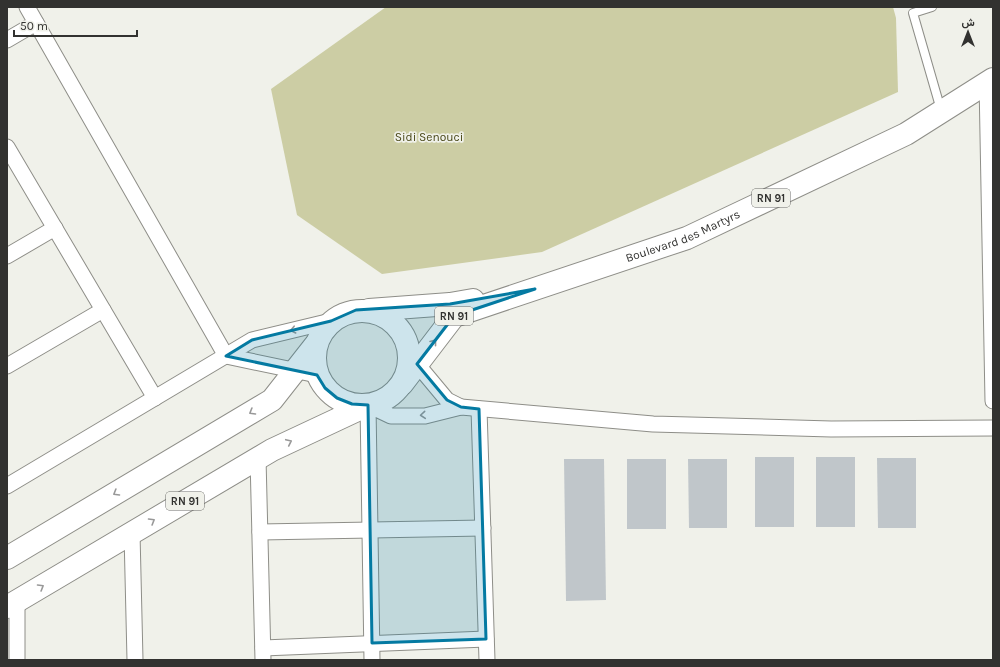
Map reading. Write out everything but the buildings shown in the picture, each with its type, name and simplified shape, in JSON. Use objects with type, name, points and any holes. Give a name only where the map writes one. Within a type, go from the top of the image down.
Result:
[{"type":"main road","name":"Boulevard des Martyrs","points":[[535,289],[687,238],[906,134],[990,81]]},
{"type":"main road","name":"RN 91","points":[[369,310],[450,304],[535,289]]},
{"type":"main road","name":"RN 91","points":[[413,354],[454,316],[535,289]]},
{"type":"main road","points":[[7,558],[272,400],[316,344],[322,331],[331,321],[343,314],[356,310],[369,310],[382,314],[394,322],[403,332],[413,354],[410,358],[408,372],[402,384],[392,394],[381,401],[368,405],[352,404],[338,398],[326,388],[317,375],[314,359],[316,344]]},
{"type":"main road","name":"RN 91","points":[[12,604],[258,458],[368,405]]},
{"type":"street","points":[[27,7],[226,356],[317,375]]},
{"type":"street","points":[[7,40],[36,23]]},
{"type":"street","points":[[990,81],[993,401]]},
{"type":"street","points":[[7,147],[155,398]]},
{"type":"street","points":[[7,256],[55,228]]},
{"type":"street","points":[[7,366],[103,310]]},
{"type":"street","points":[[7,486],[252,340],[331,321]]},
{"type":"street","points":[[413,354],[447,400],[461,407],[653,424],[832,429],[993,428]]},
{"type":"street","points":[[272,400],[278,377],[273,366]]},
{"type":"street","points":[[372,660],[368,405],[391,416],[425,416],[461,407]]},
{"type":"street","points":[[479,409],[486,660]]},
{"type":"street","points":[[258,458],[263,654],[372,643],[486,639]]},
{"type":"street","points":[[260,532],[482,528]]},
{"type":"street","points":[[132,533],[134,660]]},
{"type":"street","points":[[12,604],[17,660]]},
{"type":"lane","points":[[932,7],[913,13],[942,111]]},
{"type":"highlighted area","points":[[535,289],[454,316],[417,364],[447,400],[461,407],[479,409],[486,639],[372,643],[368,405],[352,404],[337,398],[325,388],[317,375],[226,356],[252,340],[331,321],[356,310],[450,304]]},
{"type":"green space","name":"Sidi Senouci","points":[[386,7],[893,7],[896,18],[898,92],[542,252],[382,274],[297,215],[271,89]]}]
